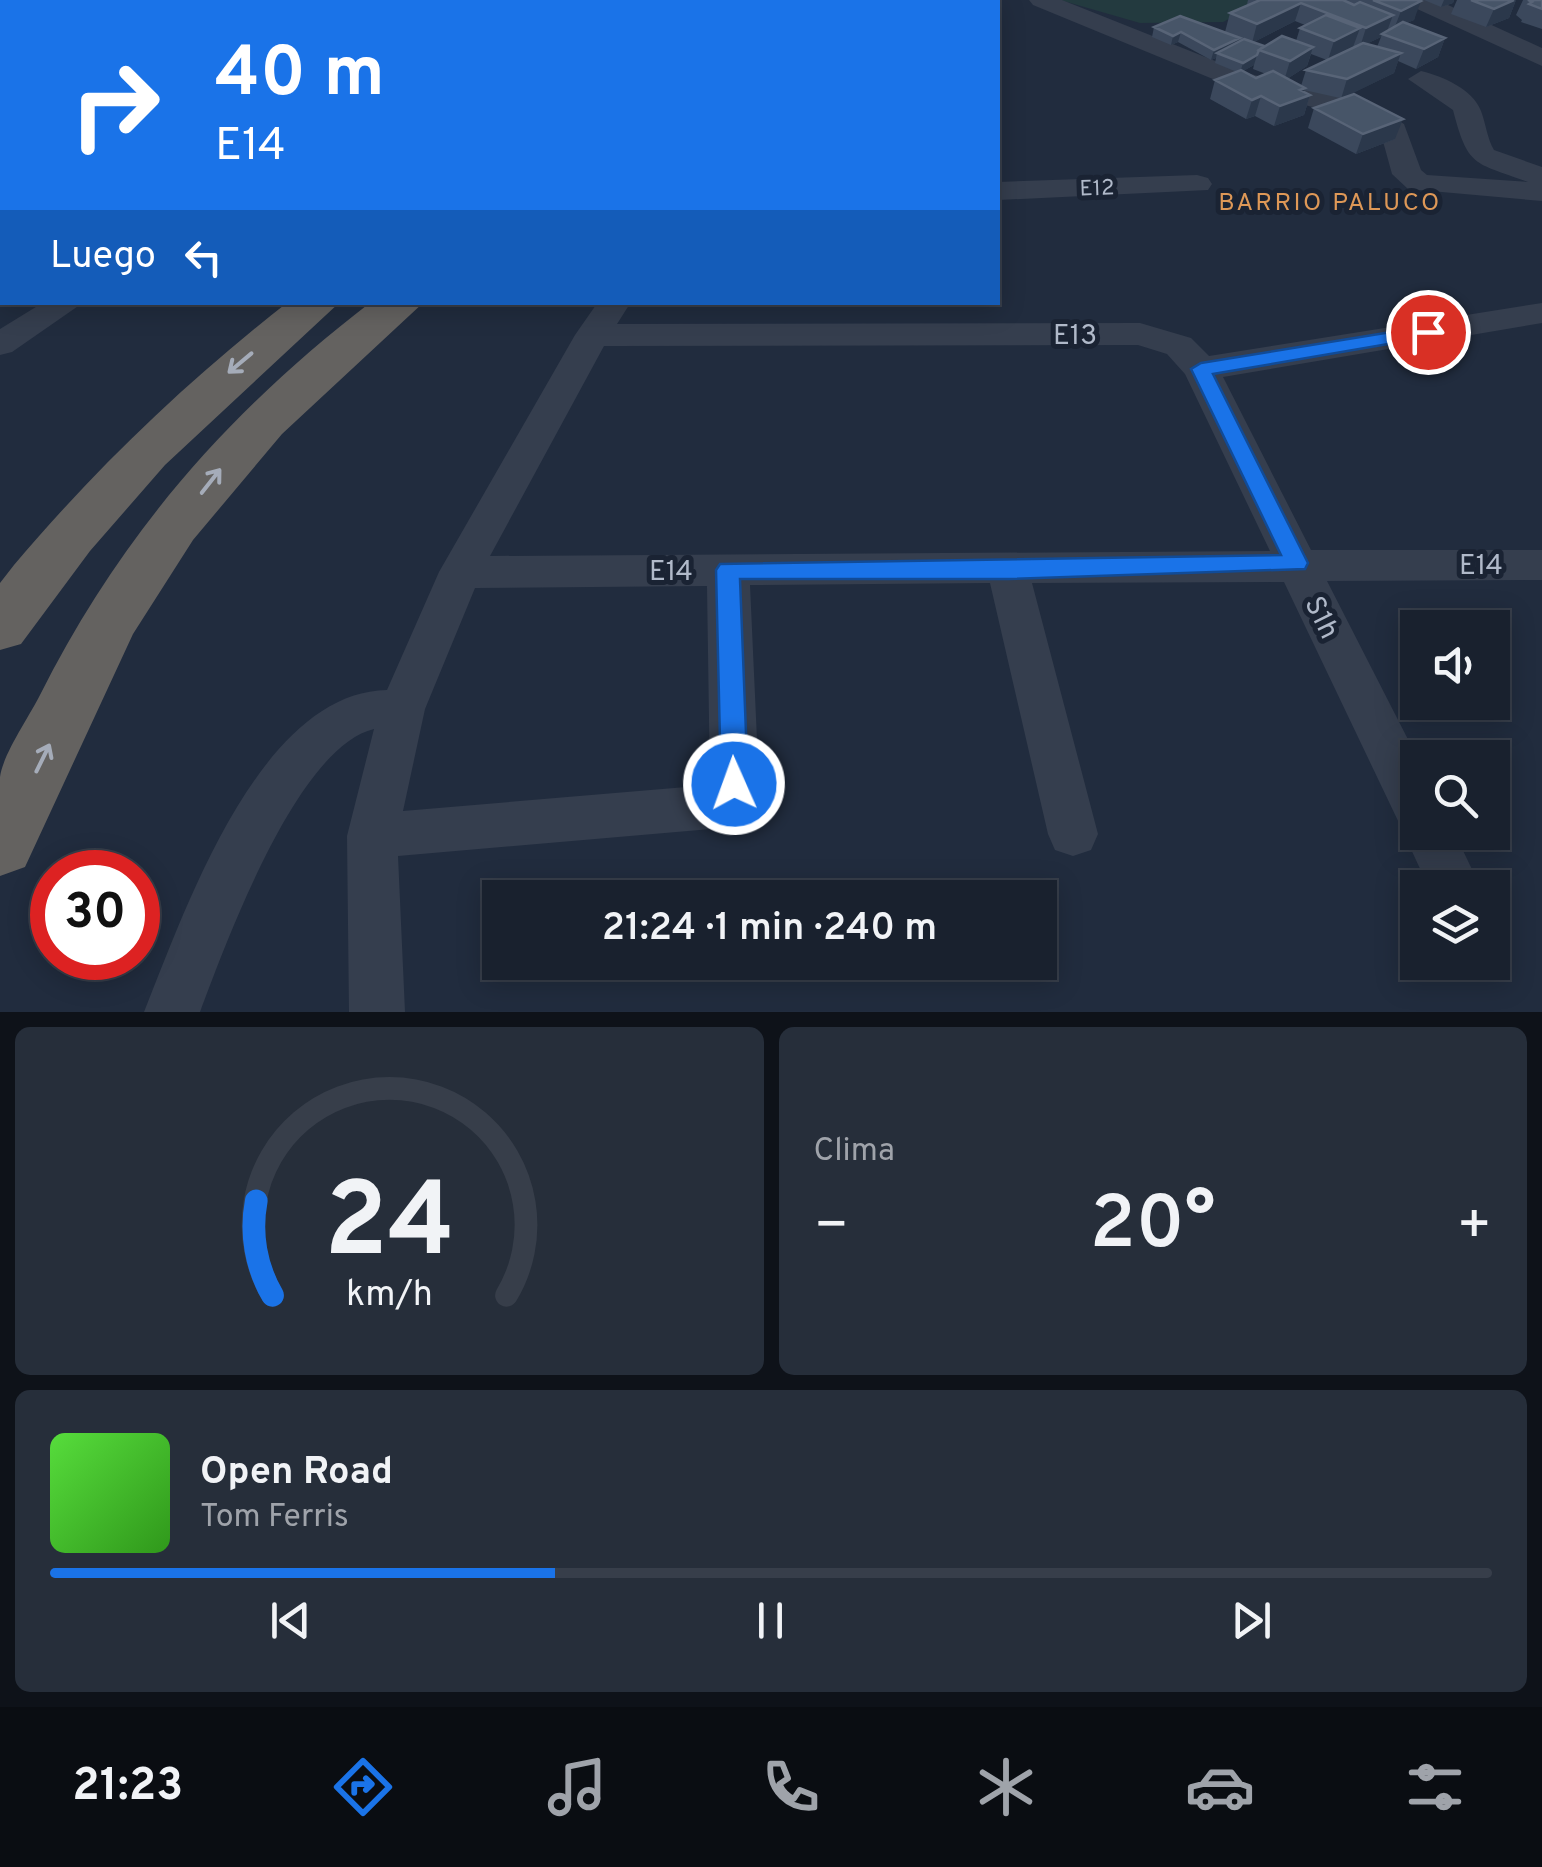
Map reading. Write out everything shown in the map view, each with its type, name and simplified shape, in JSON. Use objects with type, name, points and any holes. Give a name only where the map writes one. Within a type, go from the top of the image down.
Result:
[{"type":"highway","points":[[0,628],[42,568],[135,462],[238,365],[313,305]]},
{"type":"highway","points":[[0,845],[90,662],[146,563],[222,466],[296,390],[396,305]]},
{"type":"street","points":[[1041,0],[1256,86],[1364,112],[1394,130],[1406,174],[1419,182],[1542,192]]},
{"type":"street","points":[[1424,3],[1542,58]]},
{"type":"street","points":[[1421,79],[1447,91],[1466,107],[1477,147],[1484,156],[1542,177]]},
{"type":"street","name":"E12","points":[[1000,191],[1198,184]]},
{"type":"street","points":[[0,344],[63,305]]},
{"type":"street","points":[[377,1012],[372,836],[402,709],[460,572],[592,335],[613,305]]},
{"type":"street","points":[[1201,369],[1542,314]]},
{"type":"street","name":"E13","points":[[592,335],[1140,334],[1179,346],[1201,369]]},
{"type":"street","name":"S1h","points":[[1201,369],[1400,774]]},
{"type":"street","name":"E14","points":[[460,572],[1008,570],[1296,563],[1537,573]]},
{"type":"street","points":[[372,836],[710,808],[727,800],[734,784],[728,570]]},
{"type":"street","points":[[1008,570],[1074,834]]},
{"type":"street","points":[[172,1012],[248,839],[292,772],[316,741],[357,712],[402,709]]},
{"type":"green space","points":[[1060,0],[1265,0],[1223,22],[1140,23]]},
{"type":"building","points":[[1260,0],[1343,0],[1393,15],[1366,28],[1301,3],[1257,24],[1230,13]]},
{"type":"building","points":[[1373,0],[1419,0],[1421,1],[1401,11]]},
{"type":"building","points":[[1471,0],[1514,0],[1494,9]]},
{"type":"building","points":[[1528,0],[1542,0],[1542,9],[1529,4],[1532,2]]},
{"type":"building","points":[[1326,15],[1360,28],[1334,41],[1300,28]]},
{"type":"building","points":[[1180,16],[1240,38],[1214,50],[1181,32],[1173,36],[1154,27]]},
{"type":"building","points":[[1403,22],[1445,38],[1424,49],[1382,34]]},
{"type":"building","points":[[1282,36],[1313,47],[1290,61],[1259,50]]},
{"type":"building","points":[[1244,39],[1264,46],[1243,63],[1217,53]]},
{"type":"building","points":[[1363,43],[1401,53],[1347,79],[1306,70]]},
{"type":"building","points":[[1241,70],[1256,78],[1273,71],[1305,88],[1300,90],[1310,95],[1280,106],[1261,96],[1252,100],[1215,80]]},
{"type":"building","points":[[1354,94],[1403,119],[1363,134],[1314,108]]},
{"type":"district","name":"BARRIO PALUCO","points":[[1330,201]]},
{"type":"route","points":[[734,784],[728,570],[1008,570],[1296,563],[1201,369],[1428,332]]}]
